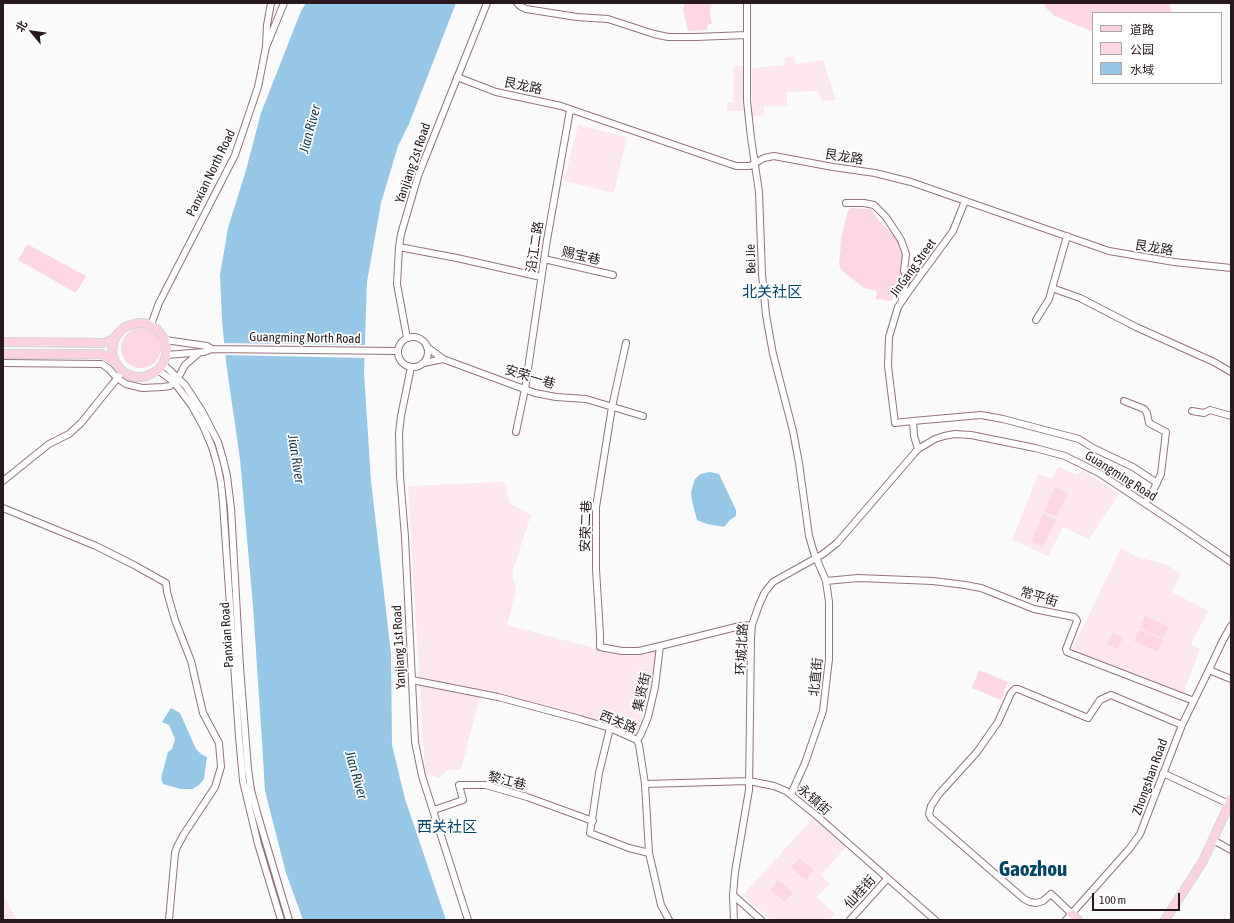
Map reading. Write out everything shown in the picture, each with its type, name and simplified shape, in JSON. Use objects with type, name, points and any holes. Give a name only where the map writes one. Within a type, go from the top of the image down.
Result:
[{"type":"main road","points":[[3,342],[102,343],[116,336],[122,329],[132,324],[145,323],[151,325],[162,334],[165,340],[166,355],[160,367],[152,374],[144,377],[136,377],[122,371],[115,362],[112,353],[116,336]]},
{"type":"main road","points":[[3,354],[101,354],[115,362]]},
{"type":"main road","points":[[1165,920],[1194,876],[1213,840],[1230,802]]},
{"type":"main road","points":[[1069,917],[1078,920]]},
{"type":"street","points":[[266,47],[271,3]]},
{"type":"street","name":"Panxian North Road","points":[[151,325],[159,303],[235,155],[258,87],[266,47],[284,3]]},
{"type":"street","name":"Yanjiang 2st Road","points":[[407,338],[397,284],[399,247],[406,214],[418,176],[487,3]]},
{"type":"street","points":[[517,3],[526,9],[576,17],[608,20],[668,37],[696,38],[746,35]]},
{"type":"street","name":"Bei Jie","points":[[747,3],[747,102],[754,164],[759,192],[762,274],[766,315],[773,354],[799,463],[809,536],[816,558]]},
{"type":"street","name":"艮龙路","points":[[457,77],[491,90],[549,103],[738,167],[754,164],[764,158],[774,156],[875,173],[911,182],[1109,251],[1174,262],[1231,268]]},
{"type":"street","name":"沿江二路","points":[[516,432],[525,389],[544,259],[570,110]]},
{"type":"street","name":"JinGang Street","points":[[913,421],[895,422],[888,366],[890,328],[898,307],[953,231],[964,201]]},
{"type":"street","points":[[846,202],[869,203],[874,205],[886,217],[902,240],[906,254],[904,271],[907,277],[906,285],[901,295],[902,302]]},
{"type":"street","points":[[1036,320],[1049,299],[1067,236]]},
{"type":"street","points":[[399,247],[542,277]]},
{"type":"street","name":"赐宝巷","points":[[544,259],[613,275]]},
{"type":"street","points":[[1052,288],[1086,301],[1136,327],[1214,362],[1231,372]]},
{"type":"street","points":[[424,362],[428,355],[427,347],[424,341],[417,337],[407,338],[401,343],[398,351],[400,360],[406,366],[415,367],[424,362],[443,359]]},
{"type":"street","name":"Guangming North Road","points":[[165,340],[207,346],[212,349]]},
{"type":"street","points":[[612,407],[626,343]]},
{"type":"street","points":[[427,347],[443,359]]},
{"type":"street","name":"Guangming North Road","points":[[166,355],[199,353],[212,349],[398,351]]},
{"type":"street","points":[[3,363],[102,364],[126,384],[142,388],[164,388],[170,386],[176,380],[185,365],[199,353]]},
{"type":"street","name":"安荣一巷","points":[[443,359],[546,396],[586,399],[644,416]]},
{"type":"street","name":"Panxian Road","points":[[160,367],[192,394],[212,428],[227,476],[231,508],[245,735],[249,776],[251,790],[265,842],[289,920]]},
{"type":"street","name":"Yanjiang 1st Road","points":[[411,367],[399,433],[400,476],[405,537],[415,742],[422,776],[468,920]]},
{"type":"street","points":[[3,481],[49,444],[69,434],[81,423],[122,371]]},
{"type":"street","name":"Panxian Road","points":[[176,380],[203,426],[212,447],[221,483],[238,737],[243,780],[258,844],[282,920]]},
{"type":"street","points":[[1124,401],[1144,409],[1147,413],[1149,423],[1166,432],[1162,470],[1157,483],[1145,503]]},
{"type":"street","name":"安荣二巷","points":[[612,407],[596,507],[596,569],[600,647],[622,651],[639,651],[660,646]]},
{"type":"street","points":[[1192,411],[1204,413],[1210,410],[1231,416]]},
{"type":"street","points":[[918,449],[914,436],[913,421],[982,415],[1079,439],[1133,467],[1157,483]]},
{"type":"street","name":"Guangming Road","points":[[918,449],[935,438],[955,434],[995,439],[1066,456],[1087,466],[1145,503],[1231,562]]},
{"type":"street","name":"环城北路","points":[[734,920],[733,895],[748,797],[749,781],[752,625],[759,605],[765,592],[773,582],[816,558],[837,543],[918,449]]},
{"type":"street","points":[[3,508],[96,546],[166,583],[175,620],[191,661],[203,713],[219,743],[221,767],[215,787],[177,847],[175,854],[169,920]]},
{"type":"street","name":"北直街","points":[[791,794],[805,763],[818,727],[825,696],[829,648],[829,602],[826,581],[816,558]]},
{"type":"street","name":"常平街","points":[[826,581],[862,578],[965,584],[983,588],[1034,609],[1074,617],[1077,621],[1066,649],[1067,652],[1194,702]]},
{"type":"street","points":[[660,646],[740,626],[752,625]]},
{"type":"street","name":"Zhongshan Road","points":[[1069,917],[1130,848],[1140,834],[1182,725],[1231,626]]},
{"type":"street","name":"集贤街","points":[[637,740],[648,717],[655,687],[660,646]]},
{"type":"street","points":[[1209,670],[1231,679]]},
{"type":"street","name":"西关路","points":[[412,680],[498,697],[610,728],[637,740],[645,784],[649,853],[661,905],[669,920]]},
{"type":"street","points":[[1069,917],[1051,894],[1043,901],[1036,903],[1024,899],[931,818],[929,814],[931,806],[939,794],[977,752],[998,722],[1011,693],[1015,689],[1087,718],[1090,716],[1100,700],[1111,695],[1182,725]]},
{"type":"street","points":[[610,728],[599,773],[593,821],[590,832],[592,835],[649,853]]},
{"type":"street","points":[[1163,774],[1230,802]]},
{"type":"street","name":"永镇街","points":[[645,784],[749,781],[778,788],[791,794],[935,920]]},
{"type":"street","name":"黎江巷","points":[[434,810],[463,800],[459,786],[486,785],[527,796],[593,821]]},
{"type":"street","points":[[1213,840],[1231,850]]},
{"type":"street","name":"仙桂街","points":[[850,920],[887,879]]},
{"type":"street","points":[[733,895],[761,920]]},
{"type":"shaded area","points":[[794,56],[796,64],[823,60],[836,100],[822,101],[817,91],[787,92],[787,106],[764,107],[764,115],[752,116],[752,68],[785,65],[784,57]]},
{"type":"shaded area","points":[[734,66],[744,66],[743,111],[727,111],[727,103],[733,102]]},
{"type":"shaded area","points":[[578,125],[627,137],[614,193],[564,181]]},
{"type":"shaded area","points":[[1058,467],[1078,475],[1082,470],[1119,494],[1089,539],[1063,527],[1048,556],[1012,540],[1038,474],[1052,479]]},
{"type":"shaded area","points":[[504,482],[510,504],[531,515],[512,573],[516,590],[507,625],[598,649],[636,656],[645,651],[656,652],[650,688],[637,733],[482,689],[461,769],[448,770],[439,778],[425,774],[408,486]]},
{"type":"shaded area","points":[[1121,548],[1137,557],[1165,564],[1181,573],[1172,592],[1208,611],[1191,644],[1200,649],[1183,694],[1072,650]]},
{"type":"shaded area","points":[[814,817],[846,847],[821,875],[830,884],[817,897],[835,914],[829,920],[771,920],[743,895]]},
{"type":"shaded area","points":[[3,894],[17,920],[3,920]]},
{"type":"green space","points":[[684,3],[712,3],[710,12],[712,24],[708,24],[707,30],[688,31],[683,11]]},
{"type":"green space","points":[[1044,3],[1169,3],[1172,12],[1092,12],[1092,32],[1055,16],[1046,8]]},
{"type":"green space","points":[[851,208],[871,209],[880,222],[896,238],[899,244],[902,251],[902,273],[904,283],[896,296],[893,297],[893,300],[876,299],[877,291],[864,288],[841,270],[839,264],[842,235],[847,213]]},
{"type":"green space","points":[[27,244],[86,276],[76,293],[18,260]]},
{"type":"green space","points":[[145,328],[152,331],[158,337],[161,348],[160,356],[152,365],[145,368],[137,368],[130,365],[122,356],[121,344],[124,337],[133,329]]},
{"type":"green space","points":[[1055,487],[1068,493],[1057,516],[1044,512]]},
{"type":"green space","points":[[1043,514],[1056,520],[1043,546],[1031,542]]},
{"type":"green space","points":[[1145,616],[1169,627],[1163,639],[1140,628]]},
{"type":"green space","points":[[1139,629],[1163,640],[1157,652],[1134,641]]},
{"type":"green space","points":[[1112,633],[1123,637],[1118,649],[1107,644]]},
{"type":"green space","points":[[979,670],[1008,682],[1001,700],[972,688]]},
{"type":"green space","points":[[799,858],[814,870],[806,880],[791,867]]},
{"type":"green space","points":[[778,880],[793,893],[785,902],[770,890]]},
{"type":"water","name":"Jian River","points":[[306,3],[456,3],[409,124],[398,146],[381,203],[367,282],[364,372],[371,481],[391,654],[392,745],[405,799],[446,920],[303,920],[286,873],[265,791],[253,606],[240,459],[226,362],[220,275],[228,228],[246,170],[261,113],[301,11]]},
{"type":"water","points":[[710,472],[719,474],[736,510],[736,516],[724,527],[707,524],[697,520],[692,501],[691,492],[695,479],[700,474]]},
{"type":"water","points":[[171,708],[180,713],[196,749],[207,757],[204,779],[193,789],[180,789],[163,784],[161,778],[168,752],[172,749],[175,739],[169,725],[162,722]]},
{"type":"pier","points":[[222,343],[367,345],[367,358],[223,355]]},
{"type":"district","name":"北关社区","points":[[772,292]]},
{"type":"district","name":"西关社区","points":[[447,827]]},
{"type":"district","name":"Gaozhou","points":[[1033,869]]}]
